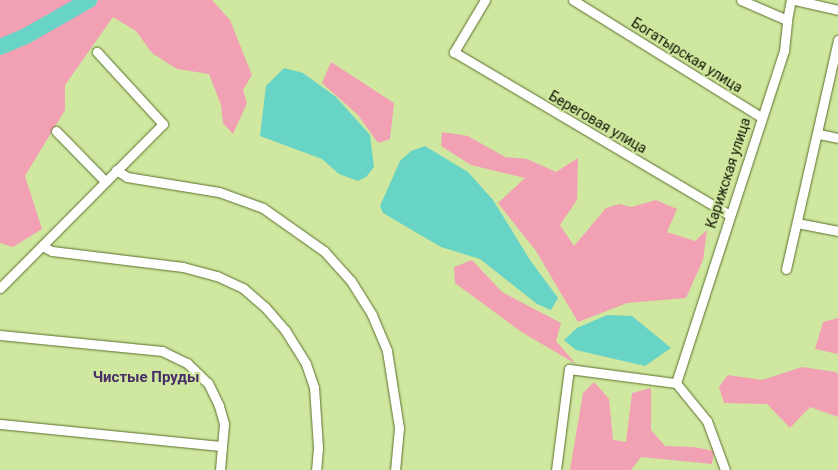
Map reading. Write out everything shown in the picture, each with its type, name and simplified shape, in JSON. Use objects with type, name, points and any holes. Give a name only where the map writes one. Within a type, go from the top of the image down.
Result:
[{"type":"street","name":"Береговая улица","points":[[485,0],[454,52],[728,214]]},
{"type":"street","name":"Богатырская улица","points":[[573,0],[761,117]]},
{"type":"street","points":[[741,0],[787,20]]},
{"type":"street","name":"Карижская улица","points":[[676,383],[728,214],[784,51],[787,20],[793,0]]},
{"type":"street","points":[[793,0],[838,10]]},
{"type":"street","points":[[786,269],[819,134],[838,42]]},
{"type":"street","points":[[0,288],[163,124],[97,52]]},
{"type":"street","points":[[56,131],[105,181]]},
{"type":"street","points":[[819,134],[838,138]]},
{"type":"street","points":[[116,170],[126,177],[219,192],[263,208],[324,251],[350,281],[372,316],[387,351],[399,428],[394,470]]},
{"type":"street","points":[[797,223],[838,231]]},
{"type":"street","points":[[42,246],[52,251],[183,267],[216,276],[242,288],[258,301],[285,330],[306,364],[314,387],[318,448],[316,470]]},
{"type":"street","points":[[0,335],[162,351],[187,363],[208,383],[219,406],[224,424],[220,470]]},
{"type":"street","points":[[556,470],[569,369],[676,383],[707,421],[725,470]]},
{"type":"street","points":[[0,424],[221,446]]},
{"type":"shaded area","points":[[0,0],[212,0],[230,20],[252,75],[243,90],[247,103],[233,134],[223,123],[221,105],[209,74],[177,69],[152,53],[136,31],[113,17],[65,85],[65,110],[25,176],[42,229],[13,247],[0,243],[0,55],[4,52],[0,38]]},
{"type":"shaded area","points":[[331,62],[394,103],[390,139],[378,143],[358,115],[322,83]]},
{"type":"shaded area","points":[[442,132],[468,136],[505,157],[527,159],[556,172],[578,158],[577,200],[560,225],[574,246],[606,208],[619,204],[631,207],[656,200],[677,209],[667,232],[695,241],[707,230],[703,260],[686,298],[627,303],[578,322],[536,251],[498,203],[525,178],[471,165],[441,146]]},
{"type":"shaded area","points":[[472,260],[502,292],[561,323],[556,341],[576,364],[523,333],[455,283],[454,267]]},
{"type":"shaded area","points":[[838,318],[838,354],[815,349],[823,322]]},
{"type":"shaded area","points":[[802,367],[836,372],[838,375],[838,417],[810,407],[790,428],[767,404],[724,403],[719,387],[728,375],[762,380]]},
{"type":"shaded area","points":[[594,382],[609,399],[613,440],[626,442],[632,393],[651,388],[651,430],[665,446],[694,447],[714,451],[712,464],[641,457],[631,470],[570,470],[583,393]]},
{"type":"water","points":[[284,68],[303,73],[336,97],[370,135],[374,167],[366,177],[358,181],[339,174],[322,159],[260,136],[266,86]]},
{"type":"water","points":[[425,146],[468,172],[493,200],[530,260],[558,298],[551,310],[537,304],[480,259],[441,247],[383,213],[380,206],[400,161],[411,151]]},
{"type":"water","points":[[607,315],[632,316],[671,348],[645,366],[576,350],[564,340],[577,328]]},
{"type":"waterway","points":[[0,47],[26,36],[89,0]]},
{"type":"district","name":"Чистые Пруды","points":[[146,378]]}]
